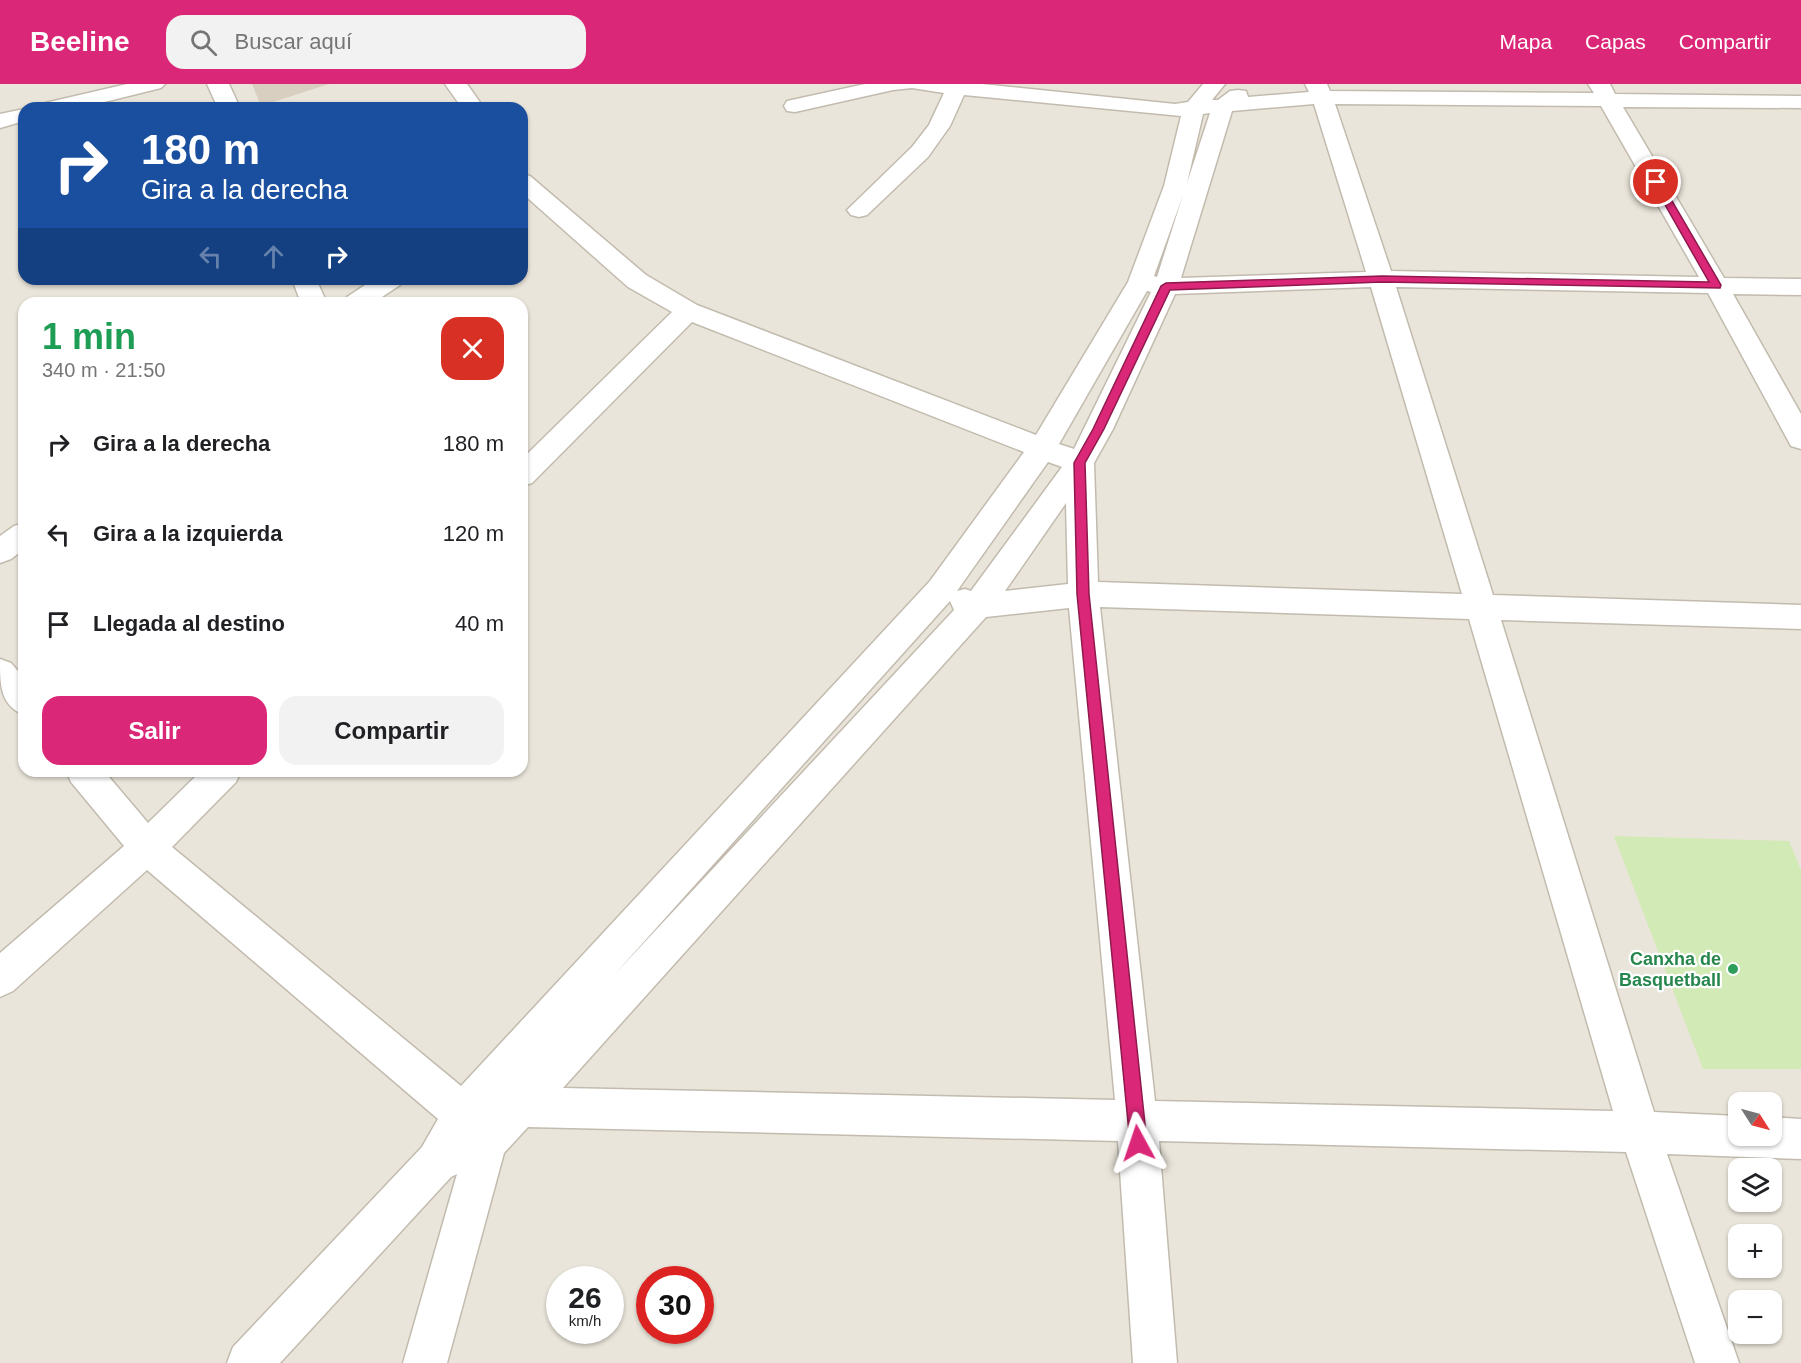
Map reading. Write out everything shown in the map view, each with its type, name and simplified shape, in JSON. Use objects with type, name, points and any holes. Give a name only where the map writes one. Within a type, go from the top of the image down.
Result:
[{"type":"street","points":[[78,102],[154,84]]},
{"type":"street","points":[[218,84],[226,102]]},
{"type":"street","points":[[456,84],[469,102]]},
{"type":"street","points":[[795,106],[893,84],[905,84]]},
{"type":"street","points":[[920,84],[1156,109],[1193,110],[1217,92],[1604,91],[1801,102]]},
{"type":"street","points":[[1217,92],[1234,98],[1269,84]]},
{"type":"street","points":[[859,210],[920,152],[939,126],[957,88]]},
{"type":"street","points":[[1319,91],[1382,279],[1640,1132],[1717,1363]]},
{"type":"street","points":[[1604,91],[1716,285],[1801,439]]},
{"type":"street","points":[[475,1128],[522,1107],[977,606],[1080,463],[1099,429],[1153,284],[1217,92]]},
{"type":"street","points":[[249,1363],[437,1162],[475,1128],[941,590],[1042,448],[1153,284],[1193,110]]},
{"type":"street","points":[[0,121],[18,116]]},
{"type":"street","points":[[528,189],[637,281],[688,310],[1080,463]]},
{"type":"street","points":[[1153,284],[1382,279],[1801,287]]},
{"type":"street","points":[[365,297],[382,285]]},
{"type":"street","points":[[528,470],[688,310]]},
{"type":"street","points":[[1080,463],[1083,594],[1137,1122],[1155,1363]]},
{"type":"street","points":[[0,551],[18,538]]},
{"type":"street","points":[[941,590],[977,606],[1083,594],[1801,617]]},
{"type":"street","points":[[0,672],[18,694]]},
{"type":"street","points":[[87,777],[147,848],[475,1128]]},
{"type":"street","points":[[0,978],[147,848],[219,777]]},
{"type":"street","points":[[522,1107],[1640,1132],[1801,1139]]},
{"type":"street","points":[[425,1363],[475,1128]]},
{"type":"shaded area","points":[[0,84],[1801,84],[1801,1363],[0,1363]]},
{"type":"green space","name":"Canxha de Basquetball","points":[[1614,836],[1789,841],[1801,870],[1801,1069],[1703,1069]]},
{"type":"building","points":[[252,84],[329,84],[273,102],[259,102]]},
{"type":"place","name":"Canxha de Basquetball","points":[[1733,969]]},
{"type":"route","points":[[1138,1143],[1083,594],[1080,463],[1099,429],[1166,286],[1382,279],[1716,285],[1656,182]]}]
